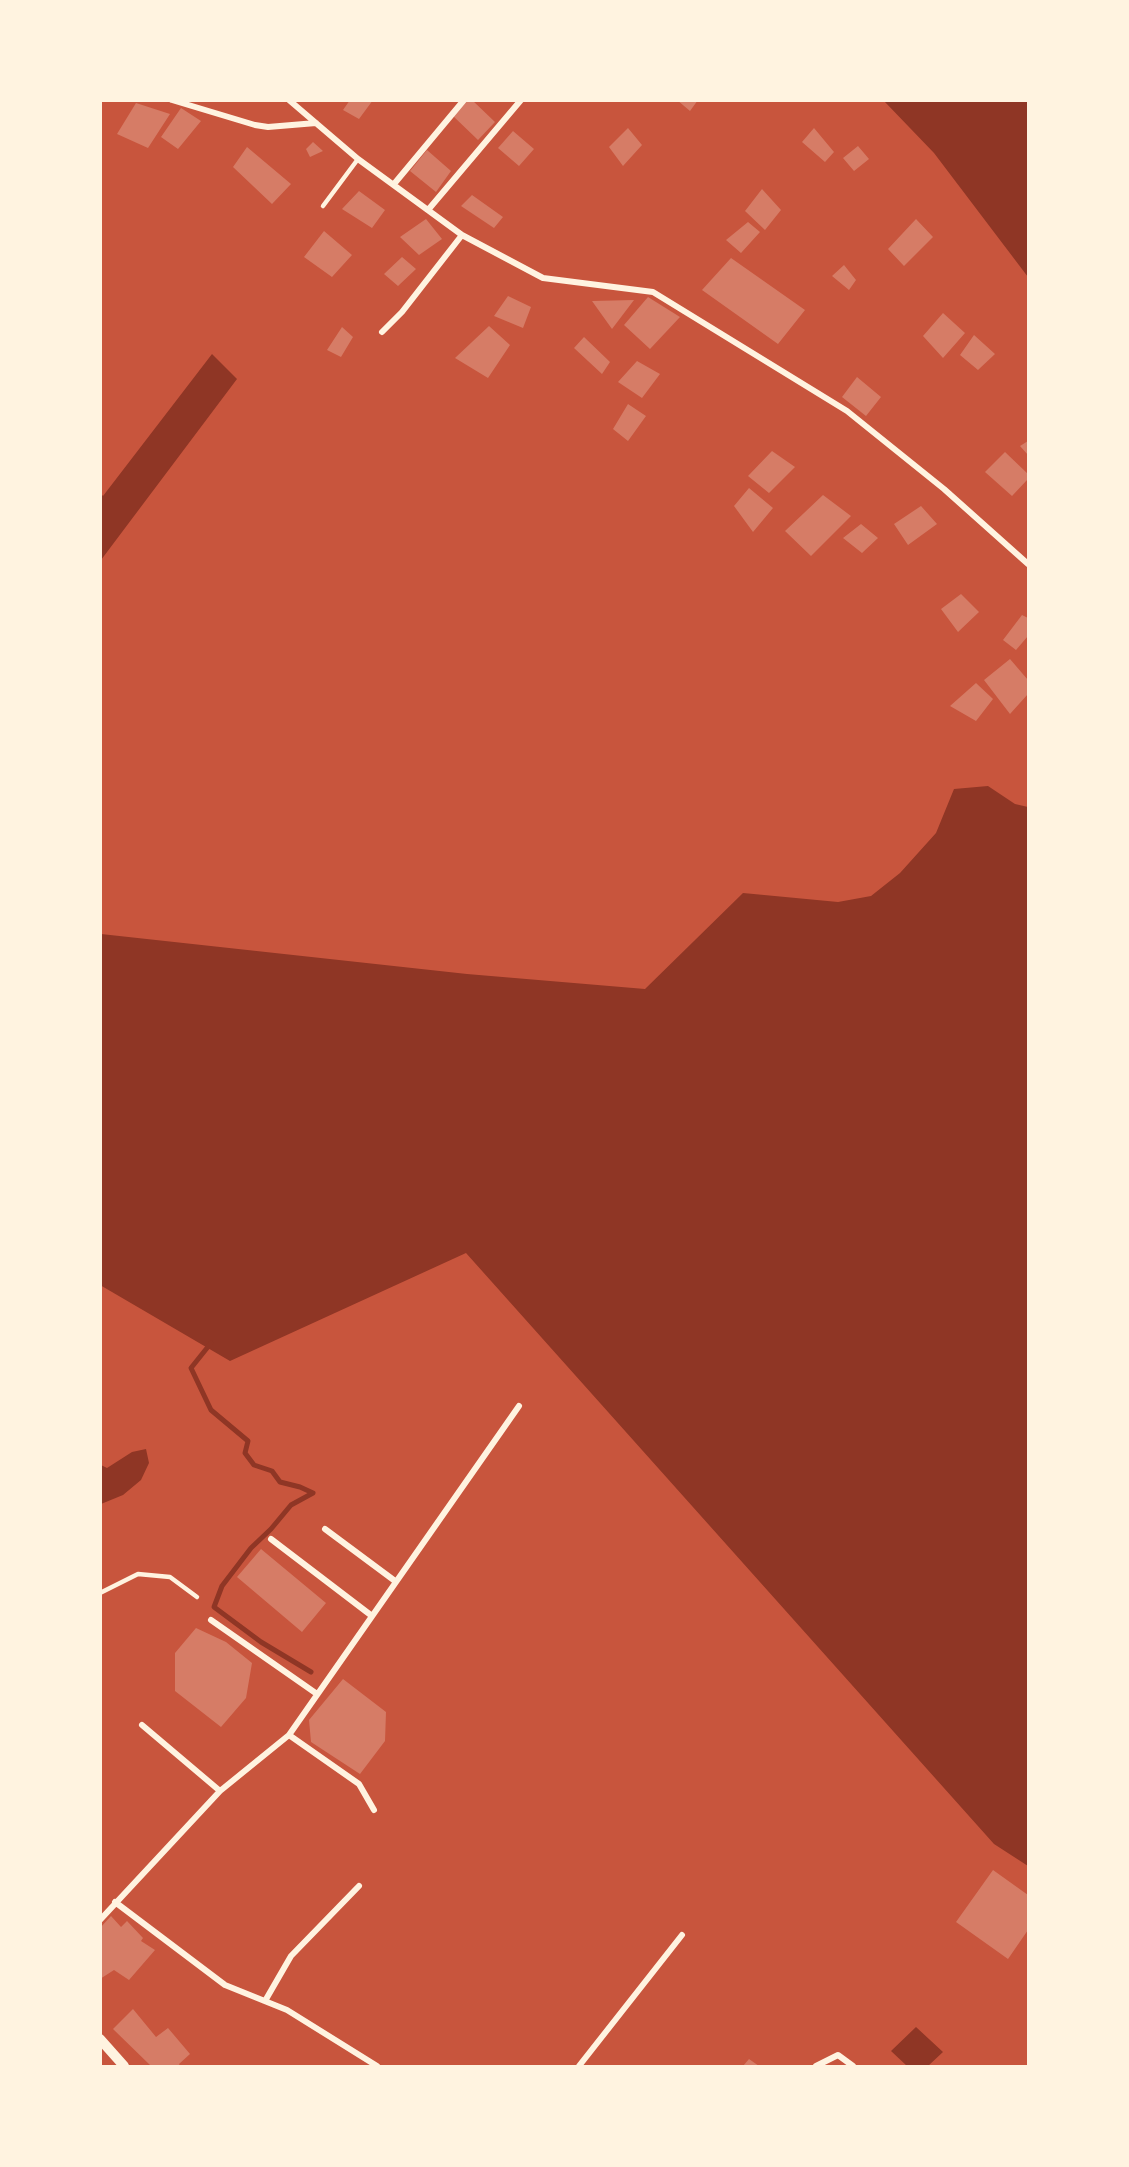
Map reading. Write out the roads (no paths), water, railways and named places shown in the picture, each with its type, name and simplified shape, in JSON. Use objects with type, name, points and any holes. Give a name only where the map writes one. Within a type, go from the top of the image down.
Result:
[{"type":"street","points":[[172,100],[255,125],[268,127],[316,123]]},
{"type":"street","points":[[290,100],[358,159],[462,235],[543,278],[653,292],[847,411],[944,489],[1029,564]]},
{"type":"street","points":[[394,184],[464,100]]},
{"type":"street","points":[[428,210],[521,100]]},
{"type":"street","points":[[382,332],[402,312],[462,235]]},
{"type":"street","points":[[100,1920],[220,1791],[289,1735],[519,1406]]},
{"type":"street","points":[[325,1529],[395,1581]]},
{"type":"street","points":[[271,1539],[372,1617]]},
{"type":"street","points":[[211,1620],[317,1694]]},
{"type":"street","points":[[142,1725],[220,1791]]},
{"type":"street","points":[[289,1735],[359,1784],[374,1810]]},
{"type":"street","points":[[265,2001],[291,1956],[359,1886]]},
{"type":"street","points":[[115,1902],[225,1985],[287,2010],[377,2067]]},
{"type":"street","points":[[579,2067],[682,1935]]},
{"type":"street","points":[[100,2039],[124,2067]]},
{"type":"street","points":[[816,2067],[838,2055],[853,2067]]},
{"type":"lane","points":[[323,206],[358,159]]},
{"type":"lane","points":[[100,1593],[138,1574],[170,1577],[197,1597]]},
{"type":"waterway","points":[[211,1343],[191,1368],[211,1410],[248,1441],[245,1453],[254,1465],[272,1471],[280,1482],[313,1493],[291,1505],[251,1548],[222,1586],[214,1607],[261,1642],[311,1672]]}]
